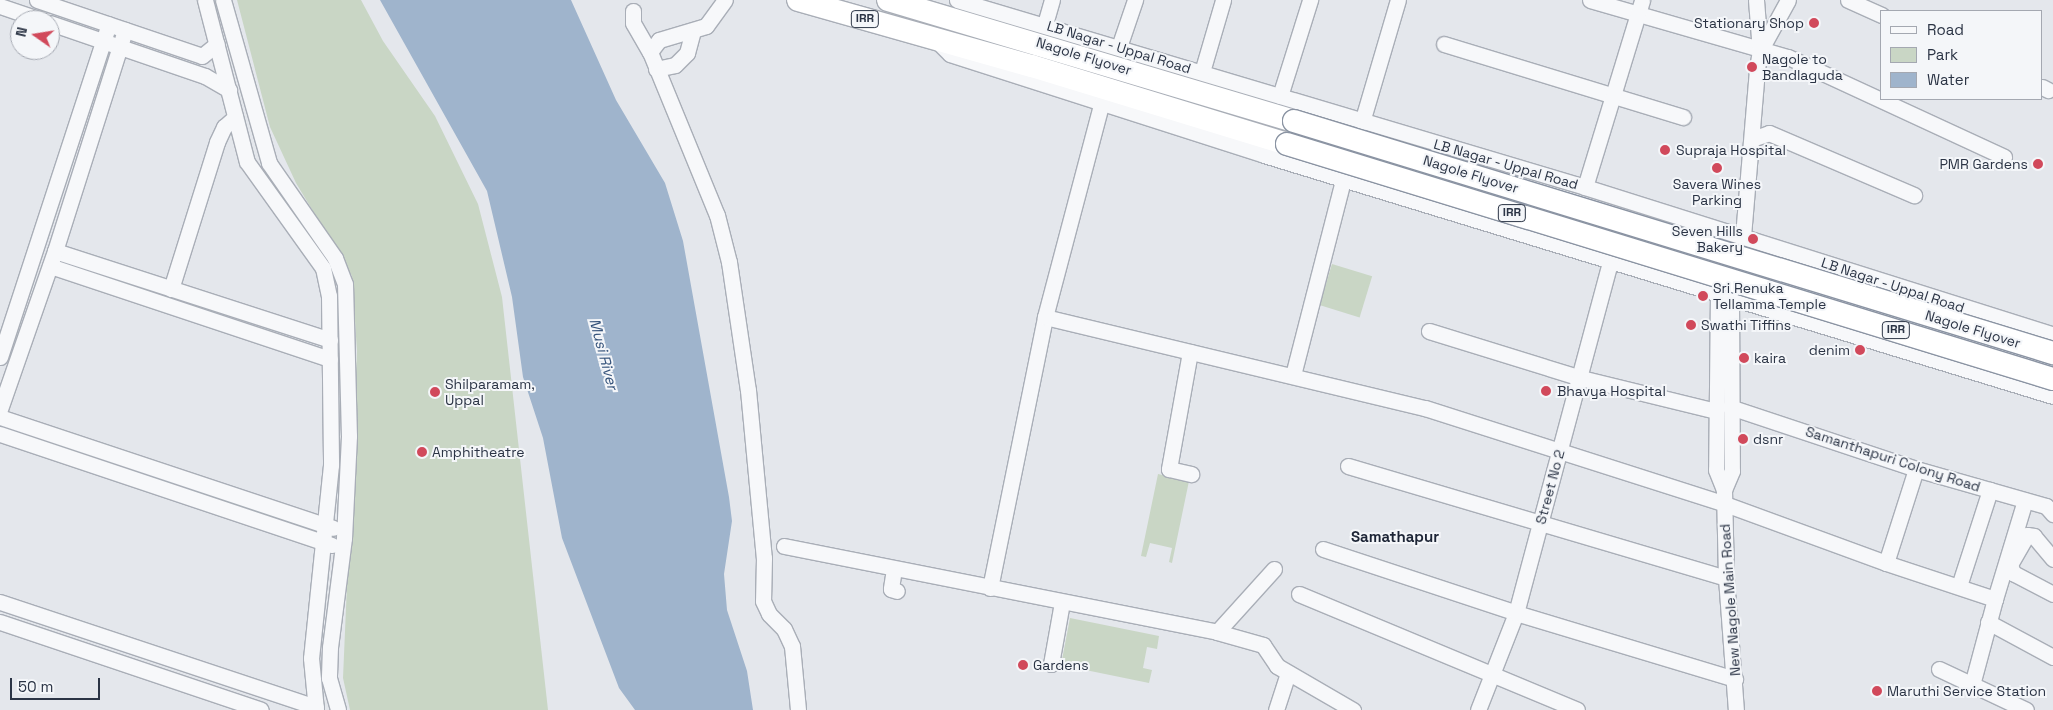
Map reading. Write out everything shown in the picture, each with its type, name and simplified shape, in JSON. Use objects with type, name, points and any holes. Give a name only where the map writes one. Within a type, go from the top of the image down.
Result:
[{"type":"highway","name":"IRR","points":[[798,0],[933,38]]},
{"type":"highway","name":"Nagole Flyover","points":[[888,0],[1294,121],[2053,353]]},
{"type":"highway","name":"Nagole Flyover","points":[[933,38],[1287,144],[2053,380]]},
{"type":"street","points":[[37,0],[202,56],[217,44]]},
{"type":"street","points":[[0,602],[316,708],[311,658],[331,465],[329,296],[323,268],[247,162],[205,0]]},
{"type":"street","points":[[222,0],[269,163],[335,258],[345,284],[349,436],[343,549],[329,678],[338,710]]},
{"type":"street","points":[[650,52],[659,40],[706,26],[725,0]]},
{"type":"street","name":"LB Nagar - Uppal Road","points":[[960,0],[1045,24],[1362,122],[1585,187],[2053,335]]},
{"type":"street","points":[[1045,24],[1052,0]]},
{"type":"street","points":[[1119,47],[1135,0]]},
{"type":"street","points":[[1202,72],[1223,0]]},
{"type":"street","points":[[1280,96],[1310,0]]},
{"type":"street","points":[[1362,122],[1398,0]]},
{"type":"street","points":[[1590,0],[1797,61],[1880,99]]},
{"type":"street","points":[[1585,187],[1642,0]]},
{"type":"street","points":[[1743,236],[1752,139],[1754,90],[1760,51],[1756,0]]},
{"type":"street","points":[[1760,51],[1788,0]]},
{"type":"street","points":[[1848,0],[1880,14]]},
{"type":"street","points":[[633,11],[633,23],[650,52],[717,214],[729,262],[750,410],[764,558],[763,601],[769,614],[784,630],[792,646],[798,710]]},
{"type":"street","points":[[0,357],[109,24]]},
{"type":"street","points":[[60,26],[205,76],[229,90]]},
{"type":"street","points":[[0,409],[50,266],[125,30]]},
{"type":"street","points":[[656,69],[675,64],[687,53],[693,31]]},
{"type":"street","points":[[933,38],[950,54],[1343,180],[1611,259],[1729,298],[2053,396]]},
{"type":"street","points":[[1444,44],[1683,117]]},
{"type":"street","points":[[1881,100],[2004,157]]},
{"type":"street","points":[[990,588],[1045,317],[1102,102]]},
{"type":"street","points":[[172,288],[217,142],[224,127],[235,117]]},
{"type":"street","points":[[1752,139],[1769,132],[1914,195]]},
{"type":"street","points":[[1424,203],[1439,145]]},
{"type":"street","points":[[261,183],[269,163]]},
{"type":"street","points":[[1293,375],[1343,180]]},
{"type":"street","points":[[42,233],[57,244],[172,288],[330,340]]},
{"type":"street","name":"Street No 2","points":[[1478,710],[1516,613],[1581,378],[1611,259]]},
{"type":"street","points":[[50,266],[330,359]]},
{"type":"street","points":[[1912,352],[1926,296]]},
{"type":"street","name":"New Nagole Main Road","points":[[1724,497],[1732,471],[1729,298]]},
{"type":"street","name":"New Nagole Main Road","points":[[1729,298],[1716,411],[1716,470],[1724,497],[1726,578],[1736,710]]},
{"type":"street","points":[[1045,317],[1425,408],[1724,497],[1886,563],[1995,599]]},
{"type":"street","points":[[277,342],[285,325]]},
{"type":"street","points":[[1429,331],[1581,378],[1716,411]]},
{"type":"street","points":[[1190,352],[1169,469],[1191,474]]},
{"type":"street","name":"Samanthapuri Colony Road","points":[[1730,407],[1916,469],[2046,506],[2053,514]]},
{"type":"street","points":[[0,417],[324,526],[344,531]]},
{"type":"street","points":[[0,434],[343,549]]},
{"type":"street","points":[[1348,466],[1726,578]]},
{"type":"street","points":[[1886,563],[1916,469]]},
{"type":"street","points":[[1959,586],[1990,490]]},
{"type":"street","points":[[1972,684],[1988,622],[2025,500]]},
{"type":"street","points":[[2053,559],[2034,536],[2027,535],[2010,565],[2013,573],[2053,594]]},
{"type":"street","points":[[784,546],[990,588],[1012,597],[1062,602],[1217,632],[1263,644],[1277,666],[1353,710]]},
{"type":"street","points":[[1324,549],[1516,613],[1735,679]]},
{"type":"street","points":[[894,569],[891,589],[897,591]]},
{"type":"street","points":[[1217,632],[1274,569]]},
{"type":"street","points":[[1299,594],[1577,710]]},
{"type":"street","points":[[1051,664],[1062,602]]},
{"type":"street","points":[[0,622],[261,710]]},
{"type":"street","points":[[1988,622],[2053,657]]},
{"type":"street","points":[[1939,669],[2026,710]]},
{"type":"street","points":[[1276,710],[1288,673]]},
{"type":"green space","name":"Shilparamam, Uppal","points":[[237,0],[361,0],[383,41],[435,116],[478,204],[502,297],[548,710],[350,710],[343,678],[357,351],[352,276],[296,183],[270,127]]},
{"type":"green space","points":[[1332,264],[1372,276],[1360,317],[1319,305]]},
{"type":"green space","points":[[1158,474],[1189,481],[1172,563],[1169,562],[1172,548],[1150,543],[1146,557],[1141,556]]},
{"type":"green space","points":[[1070,618],[1159,636],[1157,649],[1147,647],[1143,668],[1152,670],[1149,683],[1061,665]]},
{"type":"water","name":"Musi River","points":[[380,0],[571,0],[616,100],[665,183],[683,241],[732,521],[724,574],[727,610],[747,671],[753,710],[635,710],[619,688],[562,538],[543,438],[523,377],[512,297],[487,191]]},
{"type":"place","name":"Stationary Shop","points":[[1814,23]]},
{"type":"place","name":"Nagole to Bandlaguda","points":[[1752,67]]},
{"type":"place","name":"Supraja Hospital","points":[[1665,150]]},
{"type":"place","name":"PMR Gardens","points":[[2038,164]]},
{"type":"place","name":"Savera Wines Parking","points":[[1717,168]]},
{"type":"place","name":"Seven Hills Bakery","points":[[1753,239]]},
{"type":"place","name":"Sri Renuka Tellamma Temple","points":[[1703,296]]},
{"type":"place","name":"Swathi Tiffins","points":[[1691,325]]},
{"type":"place","name":"denim","points":[[1860,350]]},
{"type":"place","name":"kaira","points":[[1744,358]]},
{"type":"place","name":"Bhavya Hospital","points":[[1546,391]]},
{"type":"place","name":"Shilparamam, Uppal","points":[[435,392]]},
{"type":"place","name":"dsnr","points":[[1743,439]]},
{"type":"place","name":"Amphitheatre","points":[[422,452]]},
{"type":"place","name":"Gardens","points":[[1023,665]]},
{"type":"place","name":"Maruthi Service Station","points":[[1877,691]]},
{"type":"district","name":"Samathapur","points":[[1395,537]]}]
